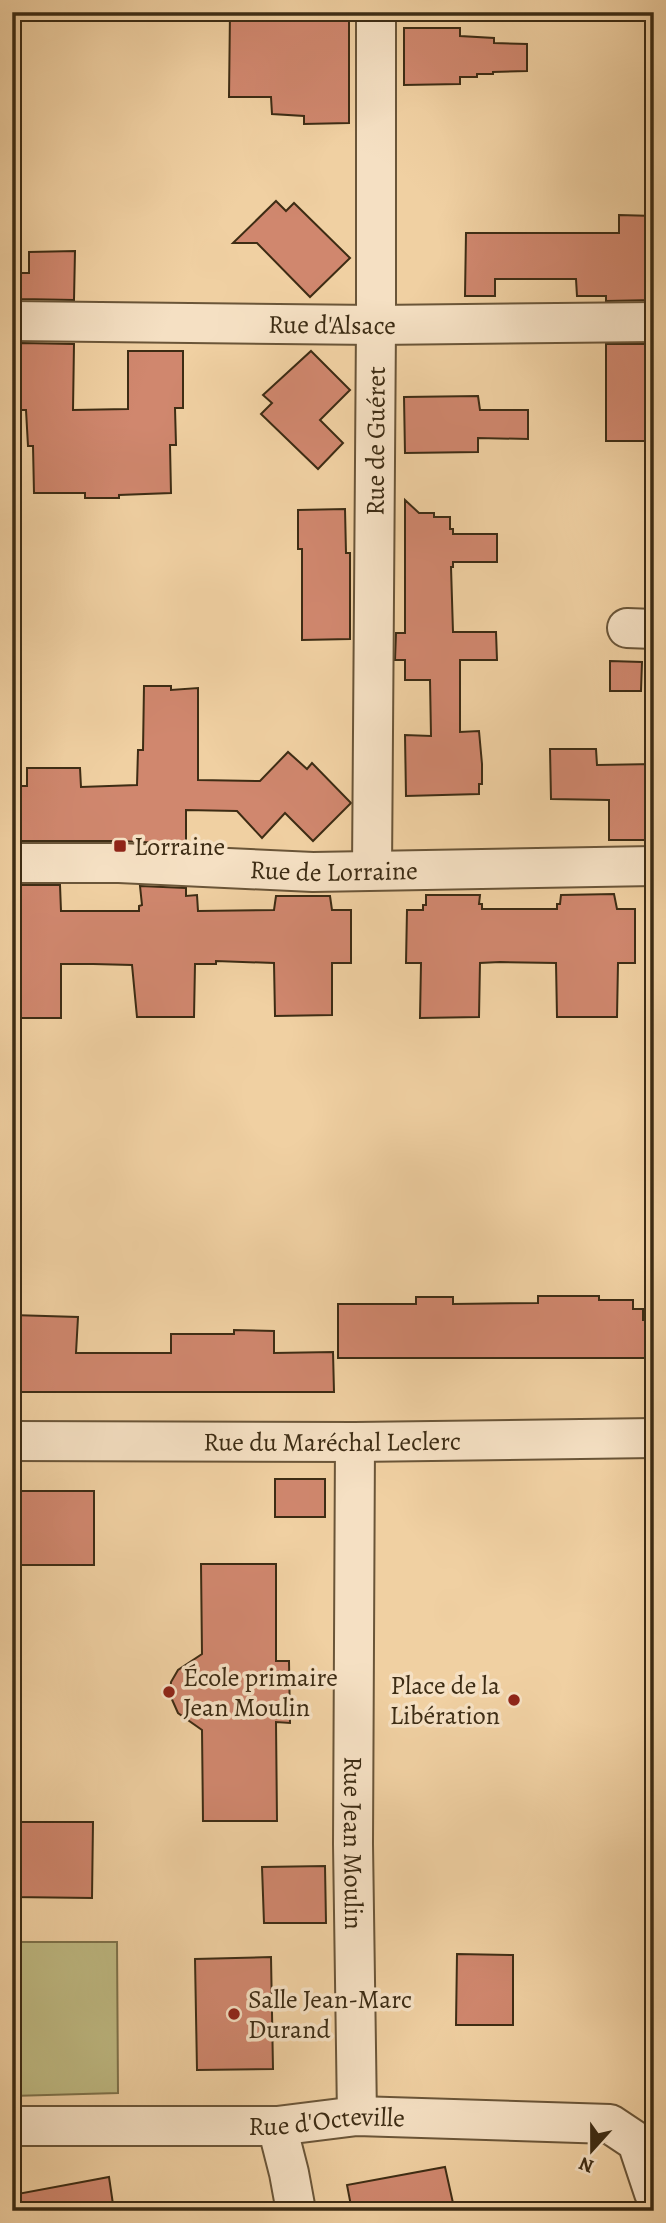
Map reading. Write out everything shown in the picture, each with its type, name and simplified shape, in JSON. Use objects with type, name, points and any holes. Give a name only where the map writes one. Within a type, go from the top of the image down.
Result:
[{"type":"street","name":"Rue de Guéret","points":[[372,870],[376,12]]},
{"type":"street","name":"Rue d'Alsace","points":[[12,321],[376,325],[654,322]]},
{"type":"street","name":"Rue de Lorraine","points":[[12,863],[119,863],[313,872],[654,866]]},
{"type":"street","name":"Rue du Maréchal Leclerc","points":[[12,1441],[355,1442],[654,1438]]},
{"type":"street","name":"Rue Jean Moulin","points":[[355,1442],[353,1844],[357,2116]]},
{"type":"street","name":"Rue d'Octeville","points":[[12,2126],[276,2126],[357,2116],[610,2124],[637,2143],[654,2193]]},
{"type":"street","points":[[276,2126],[296,2211]]},
{"type":"shaded area","points":[[12,1942],[117,1942],[118,2093],[12,2096]]},
{"type":"building","points":[[230,12],[349,12],[349,123],[304,124],[304,116],[272,114],[271,97],[229,97]]},
{"type":"building","points":[[404,28],[460,28],[460,36],[494,38],[494,43],[527,44],[527,71],[460,77],[460,84],[404,85]]},
{"type":"building","points":[[276,201],[286,211],[294,203],[350,258],[310,297],[257,243],[233,243]]},
{"type":"building","points":[[619,215],[654,216],[654,300],[606,301],[606,296],[577,296],[576,279],[495,279],[495,296],[465,296],[466,233],[619,233]]},
{"type":"building","points":[[75,251],[74,300],[21,299],[21,273],[29,273],[29,252]]},
{"type":"building","points":[[21,343],[74,344],[73,410],[128,409],[128,351],[183,351],[183,408],[175,408],[176,445],[170,445],[171,493],[85,498],[85,493],[34,493],[33,446],[28,446],[26,410],[19,410]]},
{"type":"building","points":[[606,344],[654,344],[654,441],[606,441]]},
{"type":"building","points":[[311,351],[350,390],[320,420],[343,443],[318,469],[261,414],[272,403],[263,395]]},
{"type":"building","points":[[478,396],[480,410],[528,410],[528,439],[478,438],[478,452],[405,453],[404,397]]},
{"type":"building","points":[[405,500],[419,513],[450,517],[453,534],[497,534],[497,562],[453,562],[451,567],[453,632],[496,632],[497,660],[460,660],[460,732],[479,731],[482,784],[479,784],[479,794],[406,796],[405,735],[431,736],[430,680],[405,680],[405,660],[395,660],[396,633],[405,633]]},
{"type":"building","points":[[345,509],[346,553],[350,553],[350,639],[302,640],[302,549],[298,549],[298,510]]},
{"type":"building","points":[[610,661],[642,662],[641,691],[610,691]]},
{"type":"building","points":[[144,686],[171,686],[171,690],[198,688],[198,780],[260,781],[288,752],[307,769],[312,763],[351,803],[313,841],[285,813],[262,838],[237,811],[186,810],[186,844],[21,841],[20,786],[27,786],[27,768],[80,768],[81,787],[137,785],[138,750],[143,750]]},
{"type":"building","points":[[550,749],[596,749],[597,765],[654,764],[654,840],[609,840],[609,800],[551,799]]},
{"type":"building","points":[[21,885],[60,885],[61,911],[139,911],[139,906],[142,905],[140,886],[186,888],[186,896],[197,895],[198,911],[274,910],[276,896],[330,896],[332,910],[351,910],[351,963],[332,963],[332,1015],[275,1016],[274,963],[216,961],[216,964],[195,964],[194,1017],[137,1017],[132,965],[61,964],[61,1018],[12,1018],[12,896],[21,896]]},
{"type":"building","points":[[614,894],[617,909],[635,909],[635,963],[618,963],[617,1017],[557,1017],[556,963],[500,962],[480,963],[479,1017],[420,1018],[421,963],[406,963],[407,910],[423,910],[426,895],[480,895],[479,904],[482,904],[482,909],[557,909],[561,895]]},
{"type":"building","points":[[538,1296],[599,1296],[599,1300],[633,1300],[633,1309],[643,1309],[643,1320],[654,1320],[654,1358],[338,1358],[338,1304],[416,1304],[416,1297],[453,1297],[453,1304],[538,1303]]},
{"type":"building","points":[[12,1315],[78,1317],[76,1353],[171,1353],[171,1334],[234,1334],[234,1330],[274,1331],[274,1353],[333,1352],[334,1392],[12,1392]]},
{"type":"building","points":[[275,1479],[325,1479],[325,1517],[275,1517]]},
{"type":"building","points":[[12,1491],[94,1491],[94,1565],[12,1565]]},
{"type":"building","points":[[201,1564],[276,1564],[276,1661],[289,1661],[290,1723],[276,1722],[277,1821],[203,1821],[202,1730],[178,1713],[170,1695],[171,1682],[178,1670],[202,1654]]},
{"type":"building","points":[[12,1822],[93,1822],[92,1898],[12,1897]]},
{"type":"building","points":[[325,1866],[326,1923],[264,1923],[262,1867]]},
{"type":"building","points":[[457,1954],[513,1955],[513,2025],[456,2025]]},
{"type":"building","name":"Salle Jean-Marc Durand","points":[[271,1957],[273,2069],[197,2070],[195,1959]]},
{"type":"building","points":[[445,2167],[453,2203],[411,2211],[352,2211],[347,2185]]},
{"type":"building","points":[[109,2177],[114,2211],[12,2211],[12,2195]]},
{"type":"place","name":"Lorraine","points":[[120,846]]},
{"type":"place","name":"École primaire Jean Moulin","points":[[169,1692]]},
{"type":"place","name":"Place de la Libération","points":[[514,1700]]},
{"type":"place","name":"Salle Jean-Marc Durand","points":[[234,2014]]}]
